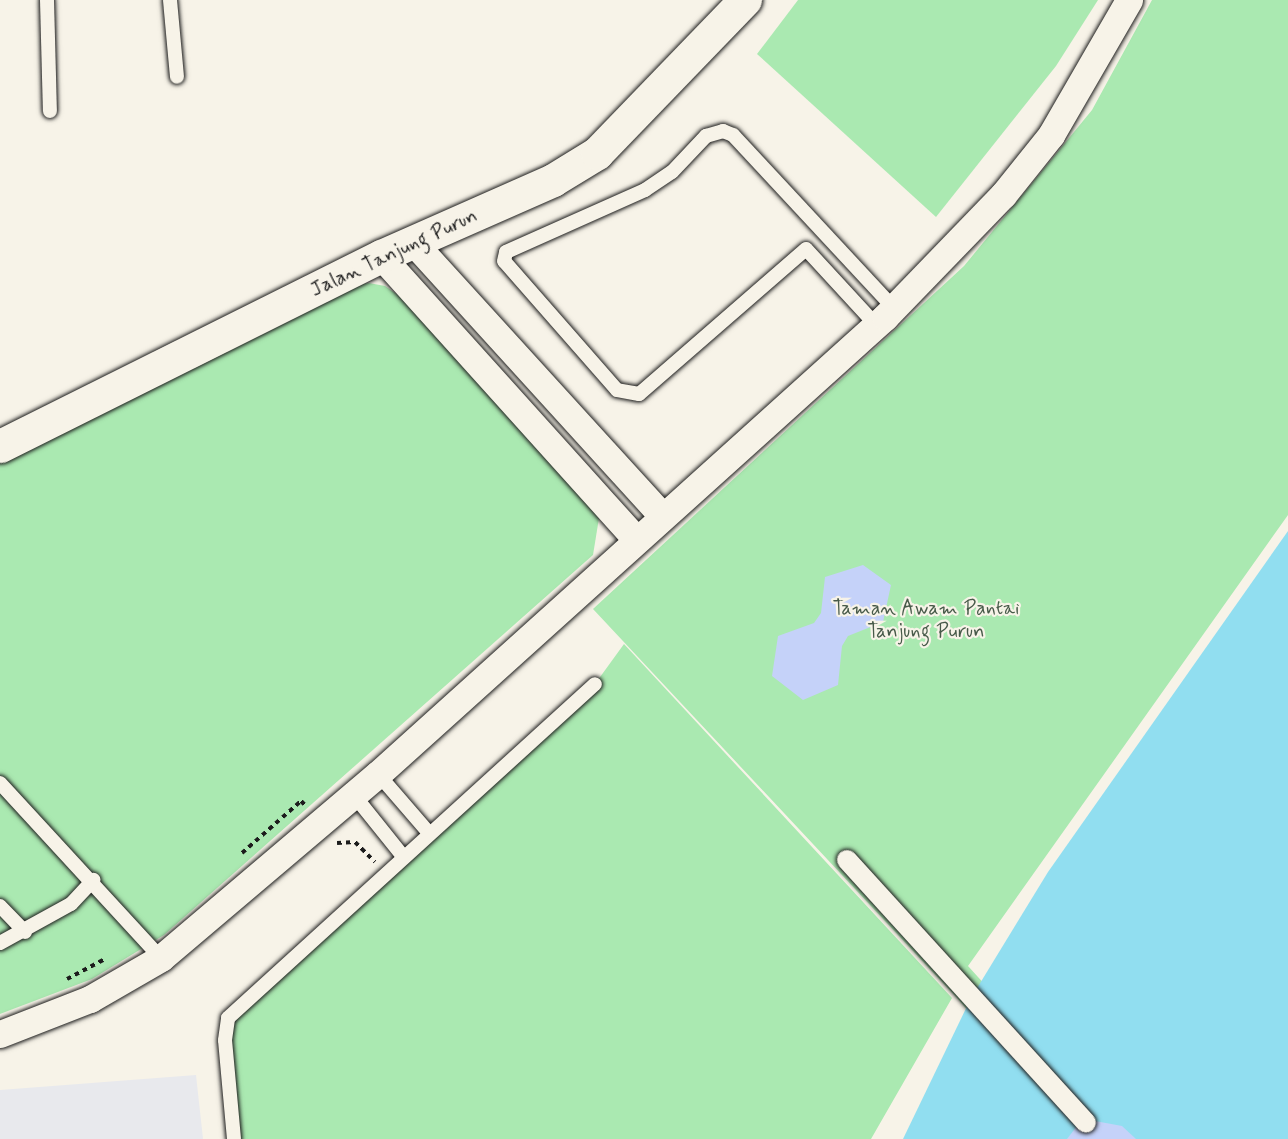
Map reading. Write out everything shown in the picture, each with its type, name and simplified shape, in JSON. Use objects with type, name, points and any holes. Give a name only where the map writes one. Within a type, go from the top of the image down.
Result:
[{"type":"street","name":"Jalan Tanjung Purun","points":[[0,446],[381,256],[553,180],[597,153],[746,0]]},
{"type":"street","points":[[0,1034],[90,999],[161,958],[378,774],[635,538],[885,316],[1003,195],[1051,135],[1128,0]]},
{"type":"street","points":[[413,242],[661,515]]},
{"type":"street","points":[[381,256],[635,538]]},
{"type":"street","points":[[847,860],[1086,1123]]},
{"type":"lane","points":[[47,0],[50,111]]},
{"type":"lane","points":[[170,0],[177,77]]},
{"type":"lane","points":[[825,234],[639,394],[617,390],[504,261],[506,252],[645,190],[706,135],[723,131],[734,135],[825,234],[885,316]]},
{"type":"lane","points":[[806,249],[885,316]]},
{"type":"lane","points":[[234,1139],[225,1040],[228,1018],[402,855],[595,684]]},
{"type":"lane","points":[[378,774],[429,833]]},
{"type":"lane","points":[[0,783],[93,880],[161,958]]},
{"type":"lane","points":[[353,794],[402,855]]},
{"type":"lane","points":[[0,943],[25,932],[71,904],[93,880]]},
{"type":"lane","points":[[0,906],[25,932]]},
{"type":"shaded area","points":[[196,1075],[203,1139],[0,1139],[0,1090]]},
{"type":"green space","points":[[798,0],[1098,0],[1056,66],[936,217],[757,54]]},
{"type":"green space","name":"Taman Awam Pantai Tanjung Purun","points":[[1152,0],[1288,0],[1288,515],[968,966],[1095,1106],[1065,1122],[957,998],[593,609],[964,266],[1092,110]]},
{"type":"green space","points":[[369,283],[385,286],[420,310],[599,518],[593,555],[164,935],[92,979],[0,1014],[0,458],[353,285]]},
{"type":"green space","points":[[624,644],[952,998],[871,1139],[230,1139],[225,1040],[246,1001],[595,684]]},
{"type":"water","points":[[1288,531],[1288,1139],[903,1139],[971,998],[1048,872]]},
{"type":"building","points":[[863,565],[891,585],[883,622],[848,636],[842,646],[838,685],[803,700],[772,676],[778,636],[814,623],[821,613],[825,577]]},
{"type":"building","points":[[1095,1121],[1122,1126],[1136,1139],[1067,1139],[1077,1126]]}]
